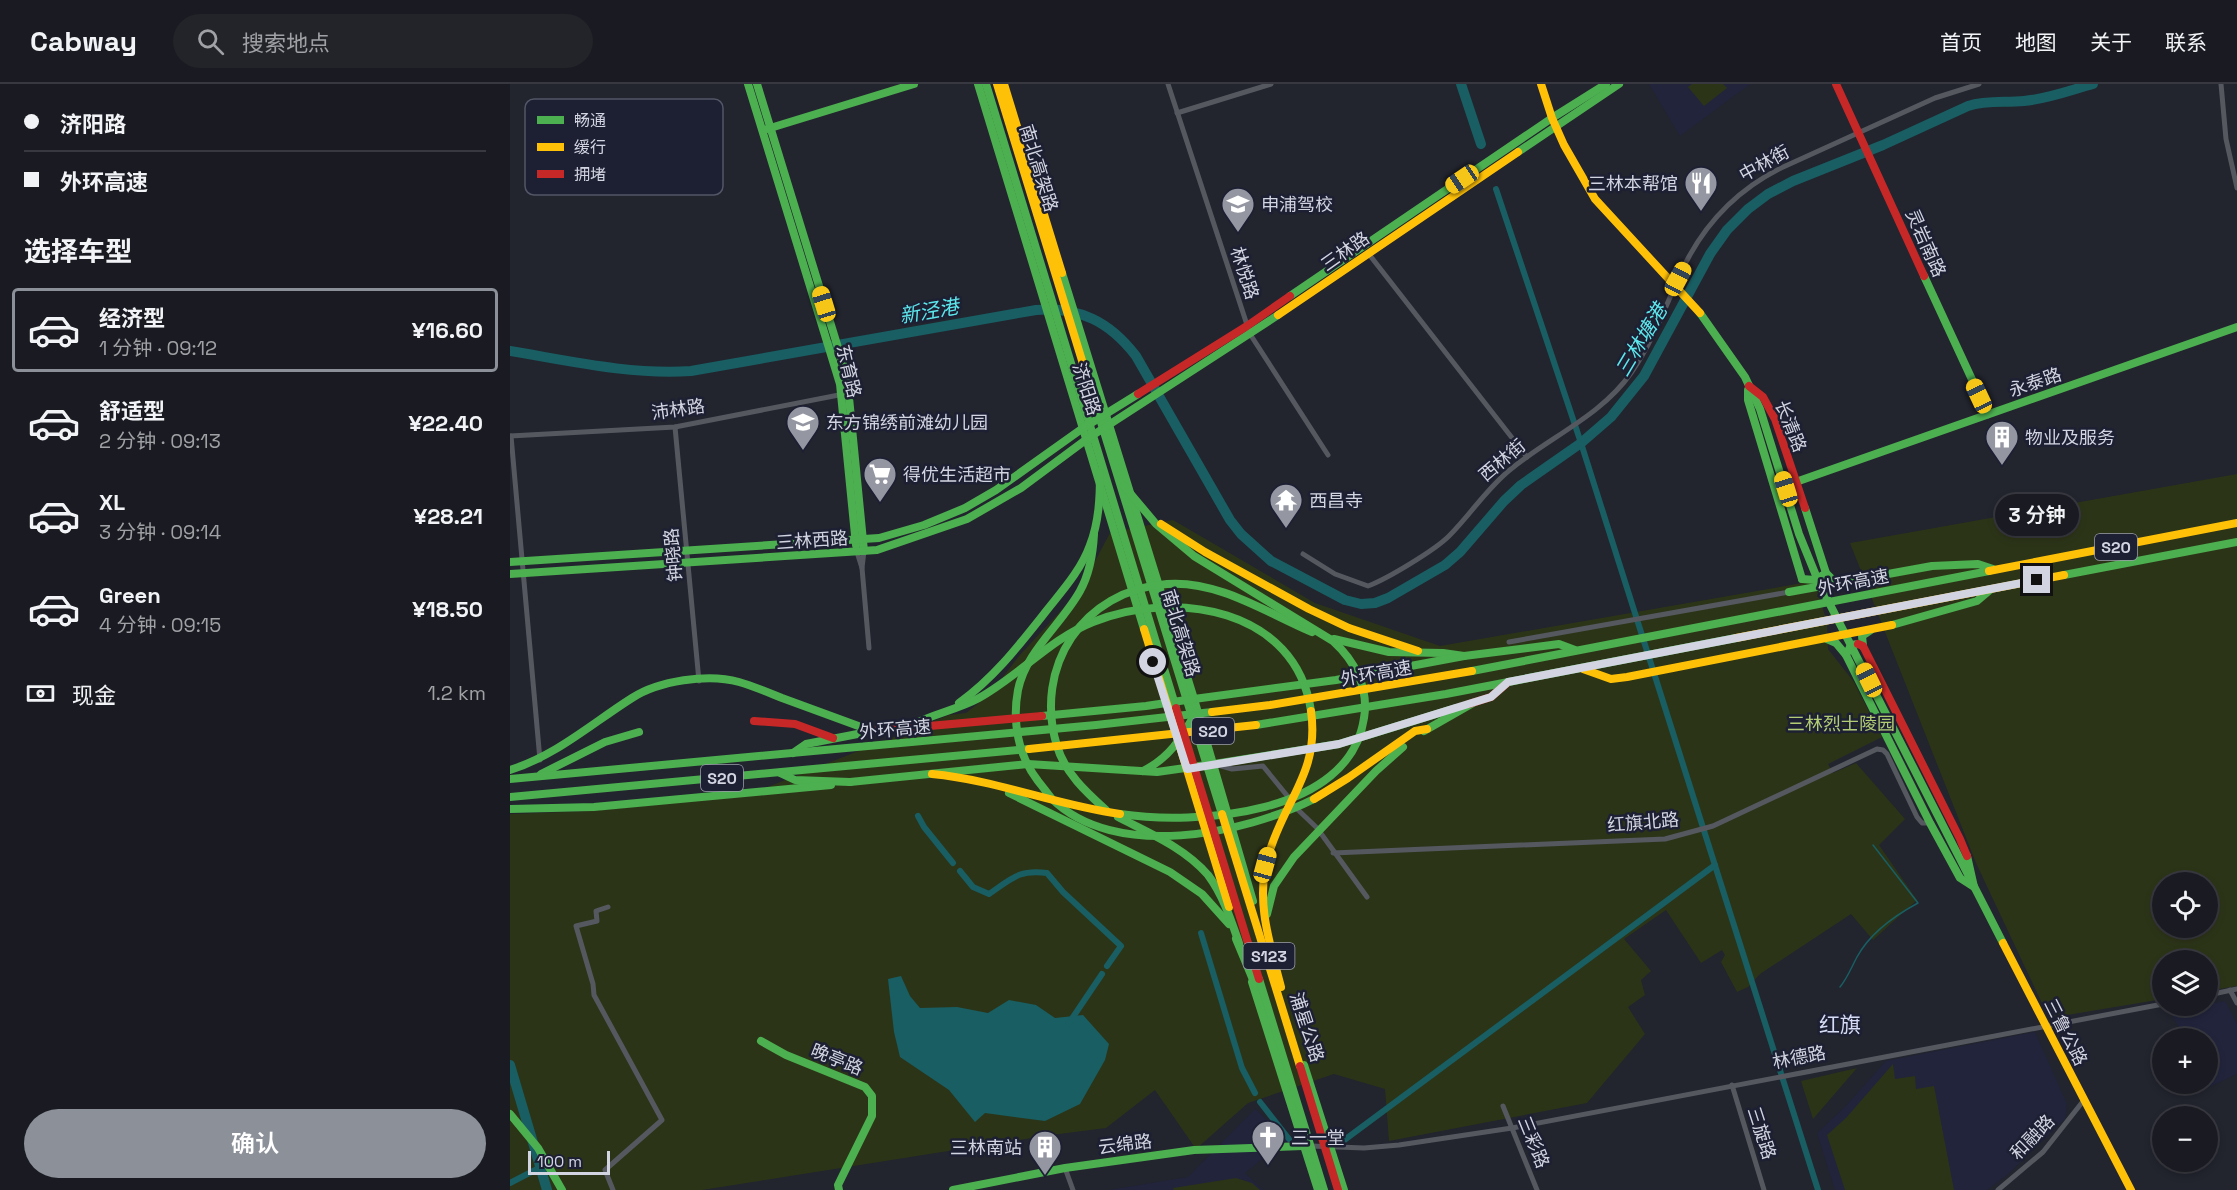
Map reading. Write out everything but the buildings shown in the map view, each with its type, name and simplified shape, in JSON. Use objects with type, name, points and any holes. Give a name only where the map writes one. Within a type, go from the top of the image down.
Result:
[{"type":"main road","name":"东育路","points":[[748,84],[766,129],[839,366],[845,394],[861,551]]},
{"type":"main road","name":"东育路","points":[[757,84],[766,129]]},
{"type":"main road","points":[[766,129],[914,84]]},
{"type":"main road","name":"济阳路","points":[[978,84],[1166,704]]},
{"type":"main road","name":"南北高架路","points":[[986,84],[1324,1190]]},
{"type":"main road","name":"南北高架路","points":[[997,84],[1338,1190]]},
{"type":"main road","name":"济阳路","points":[[1004,84],[1194,699]]},
{"type":"main road","name":"长清路","points":[[1541,84],[1552,118],[1574,165],[1595,199],[1674,281],[1736,363],[1760,409],[1772,445]]},
{"type":"main road","name":"三林路","points":[[1087,439],[1179,381],[1248,330],[1496,161],[1552,118],[1606,84]]},
{"type":"main road","name":"三林路","points":[[1496,161],[1557,126],[1619,84]]},
{"type":"main road","name":"灵岩南路","points":[[1836,84],[1988,414]]},
{"type":"main road","name":"三林路","points":[[1083,428],[1173,371],[1248,330],[1368,253],[1481,171]]},
{"type":"main road","name":"永泰路","points":[[1776,489],[2237,327]]},
{"type":"main road","name":"长清路","points":[[1748,385],[1763,397],[1774,419],[1826,573]]},
{"type":"main road","name":"长清路","points":[[1748,385],[1748,400],[1802,579]]},
{"type":"main road","name":"三林西路","points":[[510,562],[879,538],[924,525],[965,508],[996,490],[1083,428]]},
{"type":"main road","name":"三林西路","points":[[510,574],[877,550],[967,519],[1021,488],[1087,439]]},
{"type":"main road","name":"三鲁公路","points":[[1772,445],[1799,534],[1819,582],[1913,770],[2131,1190]]},
{"type":"main road","points":[[1101,465],[1093,555],[1089,572],[1080,592],[1032,656],[1021,679],[1016,699],[1016,724],[1021,750],[1033,775],[1048,795],[1073,815],[1096,825],[1128,833],[1166,836],[1213,832],[1259,822],[1298,807],[1334,788],[1415,731],[1427,729]]},
{"type":"main road","points":[[932,774],[971,779],[1087,809],[1137,817],[1175,819],[1218,816],[1270,805],[1306,792],[1332,775],[1354,750],[1364,723],[1365,701],[1360,678],[1349,657],[1338,645],[1317,630],[1189,553],[1149,519],[1115,471]]},
{"type":"main road","points":[[1132,498],[1161,524],[1194,546],[1327,618],[1367,635],[1412,647],[1418,651]]},
{"type":"main road","name":"外环高速","points":[[510,779],[1212,712],[1339,694],[2237,524]]},
{"type":"main road","points":[[943,713],[992,678],[1078,568],[1094,534]]},
{"type":"main road","name":"外环高速","points":[[510,797],[1226,729],[1330,714],[1446,694],[2237,542]]},
{"type":"main road","points":[[1789,592],[1932,566],[1978,564],[1995,570]]},
{"type":"main road","points":[[1789,592],[1797,588],[1802,579],[1824,578],[1826,573],[1834,581],[1840,582]]},
{"type":"main road","points":[[1268,1010],[1252,980],[1223,898],[1200,865],[1176,847],[1098,805],[1071,777],[1056,751],[1048,701],[1051,681],[1061,652],[1085,620],[1109,601],[1147,586],[1177,584],[1209,589],[1297,626],[1353,645],[1397,652],[1418,651],[1464,656]]},
{"type":"main road","points":[[1581,668],[1611,679],[1643,674],[1906,622],[1977,601],[1990,589]]},
{"type":"main road","points":[[908,727],[919,720],[943,713],[986,695],[1070,633],[1108,616],[1146,607],[1183,606],[1216,610],[1241,618],[1271,637],[1291,659],[1309,694],[1314,735],[1305,776],[1274,837],[1265,865],[1262,901],[1267,935],[1282,992],[1286,1022]]},
{"type":"main road","points":[[1822,639],[1836,643],[1846,655],[1851,645],[1863,646],[1862,636],[1874,629]]},
{"type":"main road","points":[[792,753],[806,744],[873,731],[1166,704],[1336,680],[1464,656],[1559,644],[1577,650]]},
{"type":"main road","name":"三鲁公路","points":[[1863,646],[1960,839],[1974,887]]},
{"type":"main road","name":"三鲁公路","points":[[1846,655],[1960,879],[1974,887]]},
{"type":"main road","points":[[510,770],[554,753],[646,690],[699,681],[726,680],[749,684],[873,731]]},
{"type":"main road","points":[[510,809],[594,807],[932,774],[943,771],[1035,764],[1148,772],[1187,769],[1339,744],[1491,697],[1508,682]]},
{"type":"main road","name":"浦星公路","points":[[1194,699],[1274,971],[1344,1190]]},
{"type":"main road","points":[[1267,935],[1270,898],[1281,874],[1310,838],[1399,750],[1427,729],[1473,703]]},
{"type":"main road","name":"S123","points":[[1166,704],[1318,1190]]},
{"type":"main road","points":[[1142,771],[1161,762],[1179,743],[1197,710]]},
{"type":"main road","points":[[754,721],[778,720],[801,723],[833,738]]},
{"type":"main road","points":[[536,777],[605,742],[639,732]]},
{"type":"main road","points":[[778,772],[795,780],[850,782]]},
{"type":"main road","points":[[998,786],[1191,884],[1219,908],[1239,943]]},
{"type":"main road","name":"晚亭路","points":[[761,1041],[786,1055],[865,1087],[872,1096],[872,1116],[838,1185],[839,1190]]},
{"type":"main road","points":[[510,1114],[538,1148],[561,1188]]},
{"type":"main road","name":"云绵路","points":[[953,1190],[1065,1168],[1194,1150],[1303,1146]]},
{"type":"street","name":"林悦路","points":[[1168,84],[1248,330],[1328,455]]},
{"type":"street","points":[[1177,113],[1271,84]]},
{"type":"street","name":"中林街","points":[[1674,281],[1704,233],[1739,194],[1763,177],[1935,98],[1979,84]]},
{"type":"street","points":[[2221,84],[2227,147],[2237,188]]},
{"type":"street","points":[[1368,253],[1527,456]]},
{"type":"street","name":"西林街","points":[[1303,554],[1335,574],[1361,585],[1370,586],[1443,541],[1500,478],[1609,398],[1630,375],[1659,321],[1674,281]]},
{"type":"street","name":"沛林路","points":[[511,436],[675,427],[845,394]]},
{"type":"street","name":"钟晓路","points":[[675,427],[699,681]]},
{"type":"street","points":[[511,436],[540,760]]},
{"type":"street","name":"东育路","points":[[861,551],[869,648]]},
{"type":"street","points":[[1509,642],[1789,592]]},
{"type":"street","name":"红旗北路","points":[[1333,853],[1665,839],[1713,826],[1877,750],[1883,750],[1887,754],[1917,817],[1922,823],[1930,823]]},
{"type":"street","points":[[1214,764],[1232,769],[1263,766],[1300,814],[1317,828],[1367,897]]},
{"type":"street","points":[[608,907],[596,911],[597,921],[576,926],[593,984],[594,995],[662,1120],[605,1170],[613,1190]]},
{"type":"street","points":[[2218,993],[2234,990],[2237,1003]]},
{"type":"street","name":"林德路","points":[[1303,1146],[1364,1148],[1399,1145],[1512,1128],[2152,1006]]},
{"type":"street","name":"三旋路","points":[[1732,1085],[1764,1190]]},
{"type":"street","name":"和融路","points":[[1998,1190],[2043,1152],[2084,1100]]},
{"type":"street","name":"三彩路","points":[[1503,1106],[1537,1190]]},
{"type":"street","points":[[1065,1168],[1073,1190]]},
{"type":"shaded area","points":[[1649,84],[1750,84],[1680,136]]},
{"type":"shaded area","points":[[901,976],[910,996],[920,1008],[957,1007],[988,1013],[1009,1000],[1036,1005],[1055,1018],[1083,1015],[1109,1044],[1105,1060],[1080,1104],[1045,1121],[985,1113],[975,1122],[949,1090],[900,1057],[894,1032],[888,979]]},
{"type":"shaded area","points":[[2225,1001],[2237,1024],[2237,1074],[2218,1083],[2218,1028],[2179,1028],[2173,1016],[2218,1016],[2218,1002]]},
{"type":"shaded area","points":[[2035,1032],[2067,1104],[2065,1119],[2008,1174],[1987,1190],[1835,1190],[1817,1133],[1845,1107],[1886,1061]]},
{"type":"shaded area","points":[[1255,1109],[1293,1144],[1268,1154],[1245,1173],[1263,1190],[1109,1190],[1188,1177]]},
{"type":"green space","points":[[1692,84],[1723,84],[1727,88],[1704,106],[1688,87]]},
{"type":"green space","points":[[2237,474],[2237,986],[2218,989],[2218,950],[2152,950],[2152,1001],[2049,1018],[1976,863],[1850,543]]},
{"type":"green space","name":"三林烈士陵园","points":[[1173,520],[1315,603],[1440,646],[1814,581],[1827,622],[1828,649],[1854,682],[1882,737],[1828,764],[1833,773],[1856,763],[1905,819],[1879,845],[1917,900],[1873,940],[1851,914],[1760,974],[1748,987],[1737,992],[1721,962],[1725,955],[1722,950],[1701,963],[1666,910],[1624,939],[1651,971],[1641,980],[1645,995],[1628,1007],[1645,1034],[1587,1103],[1389,1141],[1385,1089],[1334,1074],[1248,1103],[1196,1149],[1155,1090],[1106,1128],[702,1190],[510,1190],[510,814],[592,811],[745,796],[949,715],[966,713],[990,694],[1019,656],[1079,591],[1110,533]]},
{"type":"green space","points":[[1893,1064],[1895,1079],[1915,1076],[1916,1089],[1934,1086],[1954,1190],[1845,1190],[1827,1135],[1846,1118]]},
{"type":"green space","points":[[1857,1068],[1813,1119],[1801,1081]]},
{"type":"green space","points":[[1236,1178],[1252,1183],[1260,1190],[1174,1190],[1173,1188]]},
{"type":"waterway","points":[[1461,84],[1481,144]]},
{"type":"waterway","name":"三林塘港","points":[[510,351],[623,369],[691,371],[1036,310],[1080,314],[1104,325],[1136,356],[1230,520],[1241,534],[1271,561],[1345,600],[1361,604],[1375,603],[1388,598],[1445,565],[1460,552],[1521,485],[1581,443],[1611,417],[1644,376],[1710,254],[1727,230],[1748,209],[1768,194],[1793,181],[1883,145],[1968,106],[1989,102],[2033,100],[2093,84]]},
{"type":"waterway","points":[[1496,189],[1581,443],[1818,1190]]},
{"type":"waterway","points":[[918,816],[953,863]]},
{"type":"waterway","points":[[1840,987],[1869,940],[1892,919],[1918,903],[1873,845]]},
{"type":"waterway","points":[[1343,1141],[1715,865]]},
{"type":"waterway","points":[[960,871],[973,887],[989,894],[1016,876],[1029,872],[1047,873],[1063,892],[1121,946],[1107,966]]},
{"type":"waterway","points":[[1201,933],[1242,1068],[1255,1093]]},
{"type":"waterway","points":[[1069,1023],[1102,974]]},
{"type":"waterway","points":[[510,1065],[547,1190]]},
{"type":"waterway","points":[[1260,1102],[1289,1139]]},
{"type":"waterway","points":[[510,1183],[541,1167]]},
{"type":"traffic: fast","points":[[748,84],[840,384],[856,545]]},
{"type":"traffic: fast","points":[[757,84],[847,377],[864,551]]},
{"type":"traffic: fast","points":[[767,129],[914,84]]},
{"type":"traffic: fast","points":[[978,84],[1144,629]]},
{"type":"traffic: fast","points":[[986,84],[1176,708]]},
{"type":"traffic: fast","points":[[1290,296],[1552,118],[1606,84]]},
{"type":"traffic: fast","points":[[1518,152],[1619,84]]},
{"type":"traffic: fast","points":[[1062,273],[1194,699],[1253,901]]},
{"type":"traffic: fast","points":[[1924,276],[1988,414]]},
{"type":"traffic: fast","points":[[1700,313],[1745,377],[1760,409],[1799,534],[1819,583],[2003,943]]},
{"type":"traffic: fast","points":[[510,574],[877,550],[967,519],[1021,488],[1087,439],[1278,315]]},
{"type":"traffic: fast","points":[[1776,489],[2237,327]]},
{"type":"traffic: fast","points":[[1088,380],[1222,814]]},
{"type":"traffic: fast","points":[[1748,390],[1748,400],[1802,579]]},
{"type":"traffic: fast","points":[[510,562],[879,538],[924,525],[965,508],[996,490],[1083,428],[1138,394]]},
{"type":"traffic: fast","points":[[959,703],[1006,660],[1077,571],[1093,536],[1097,518],[1100,473]]},
{"type":"traffic: fast","points":[[1120,814],[1151,817],[1226,814],[1265,807],[1300,794],[1331,776],[1353,751],[1364,718],[1365,707],[1359,676],[1348,657],[1333,641],[1194,556],[1156,524],[1124,486]]},
{"type":"traffic: fast","points":[[1802,579],[1815,580],[1826,573],[1805,508]]},
{"type":"traffic: fast","points":[[1094,534],[1090,563],[1080,591],[1028,663],[1022,676],[1016,702],[1016,726],[1021,749],[1031,771],[1052,799],[1078,818],[1110,830],[1144,835],[1180,835],[1217,831],[1285,812],[1314,799]]},
{"type":"traffic: fast","points":[[2064,575],[2237,542]]},
{"type":"traffic: fast","points":[[1789,592],[1932,566],[1978,564],[1993,569]]},
{"type":"traffic: fast","points":[[1472,671],[1989,571]]},
{"type":"traffic: fast","points":[[1826,573],[1834,581],[1840,582]]},
{"type":"traffic: fast","points":[[1106,810],[1084,789],[1065,765],[1057,746],[1051,717],[1052,688],[1059,662],[1072,638],[1089,617],[1111,601],[1137,589],[1167,584],[1186,584],[1205,587],[1242,599],[1312,632]]},
{"type":"traffic: fast","points":[[1892,625],[1977,601],[1990,590]]},
{"type":"traffic: fast","points":[[908,727],[979,698],[1077,629],[1125,612],[1160,608],[1194,608],[1227,616],[1257,629],[1282,649],[1301,676],[1311,711]]},
{"type":"traffic: fast","points":[[1863,646],[1862,636],[1871,630]]},
{"type":"traffic: fast","points":[[1256,725],[1446,694],[1736,638]]},
{"type":"traffic: fast","points":[[1334,639],[1389,652],[1443,653],[1464,656]]},
{"type":"traffic: fast","points":[[1827,639],[1836,643],[1846,655]]},
{"type":"traffic: fast","points":[[1194,699],[1336,680],[1464,656],[1559,644],[1575,650]]},
{"type":"traffic: fast","points":[[1858,644],[1851,645],[1846,655],[1960,878],[1974,887],[1967,856]]},
{"type":"traffic: fast","points":[[510,770],[543,756],[643,692],[684,680],[713,678],[739,682],[872,731]]},
{"type":"traffic: fast","points":[[1042,716],[1193,699]]},
{"type":"traffic: fast","points":[[1424,731],[1473,703]]},
{"type":"traffic: fast","points":[[1214,764],[1339,744],[1456,708]]},
{"type":"traffic: fast","points":[[510,779],[1096,725],[1212,712]]},
{"type":"traffic: fast","points":[[1143,771],[1174,747],[1195,714]]},
{"type":"traffic: fast","points":[[793,753],[806,744],[873,731]]},
{"type":"traffic: fast","points":[[541,774],[605,742],[639,732]]},
{"type":"traffic: fast","points":[[1267,914],[1274,886],[1294,857],[1376,771],[1403,747]]},
{"type":"traffic: fast","points":[[510,797],[1029,749]]},
{"type":"traffic: fast","points":[[850,782],[1028,764],[1157,772],[1213,764]]},
{"type":"traffic: fast","points":[[780,773],[795,780],[850,782]]},
{"type":"traffic: fast","points":[[510,809],[594,807],[831,785]]},
{"type":"traffic: fast","points":[[1009,793],[1170,872],[1202,894],[1229,924]]},
{"type":"traffic: fast","points":[[1118,817],[1166,842],[1199,865],[1218,891],[1239,943]]},
{"type":"traffic: fast","points":[[1236,939],[1256,987]]},
{"type":"traffic: fast","points":[[1259,979],[1324,1190]]},
{"type":"traffic: fast","points":[[1252,982],[1318,1190]]},
{"type":"traffic: fast","points":[[761,1041],[786,1055],[865,1087],[872,1096],[872,1116],[838,1185],[839,1190]]},
{"type":"traffic: fast","points":[[1304,1065],[1344,1190]]},
{"type":"traffic: fast","points":[[510,1114],[538,1148],[562,1190]]},
{"type":"traffic: fast","points":[[953,1190],[1065,1168],[1194,1150],[1303,1146]]},
{"type":"traffic: slow","points":[[997,84],[1088,380]]},
{"type":"traffic: slow","points":[[1004,84],[1062,273]]},
{"type":"traffic: slow","points":[[1541,84],[1564,145],[1595,199],[1700,313]]},
{"type":"traffic: slow","points":[[1278,315],[1518,152]]},
{"type":"traffic: slow","points":[[1989,571],[2237,523]]},
{"type":"traffic: slow","points":[[1161,524],[1205,552],[1309,609],[1349,628],[1418,651]]},
{"type":"traffic: slow","points":[[1736,638],[2064,575]]},
{"type":"traffic: slow","points":[[1583,669],[1611,679],[1627,677],[1892,625]]},
{"type":"traffic: slow","points":[[1144,629],[1229,907]]},
{"type":"traffic: slow","points":[[1212,712],[1270,705],[1472,671]]},
{"type":"traffic: slow","points":[[1281,987],[1266,922],[1264,873],[1275,837],[1299,787],[1310,753],[1311,711]]},
{"type":"traffic: slow","points":[[1029,749],[1256,725]]},
{"type":"traffic: slow","points":[[1314,799],[1415,731],[1427,729]]},
{"type":"traffic: slow","points":[[932,774],[956,777],[1120,814]]},
{"type":"traffic: slow","points":[[1222,814],[1300,1066]]},
{"type":"traffic: slow","points":[[2003,943],[2131,1190]]},
{"type":"traffic: jam","points":[[1836,84],[1924,276]]},
{"type":"traffic: jam","points":[[1138,394],[1247,326],[1290,296]]},
{"type":"traffic: jam","points":[[1749,386],[1763,397],[1775,419],[1805,508]]},
{"type":"traffic: jam","points":[[1858,644],[1863,646],[1967,856]]},
{"type":"traffic: jam","points":[[1469,704],[1491,697],[1506,684]]},
{"type":"traffic: jam","points":[[1176,708],[1259,979]]},
{"type":"traffic: jam","points":[[873,731],[1042,716]]},
{"type":"traffic: jam","points":[[754,721],[795,724],[833,738]]},
{"type":"traffic: jam","points":[[1300,1066],[1338,1190]]},
{"type":"place","name":"三林本帮馆","points":[[1701,212]]},
{"type":"place","name":"申浦驾校","points":[[1238,233]]},
{"type":"place","name":"东方锦绣前滩幼儿园","points":[[803,451]]},
{"type":"place","name":"物业及服务","points":[[2002,466]]},
{"type":"place","name":"得优生活超市","points":[[880,503]]},
{"type":"place","name":"西昌寺","points":[[1286,529]]},
{"type":"place","name":"三一堂","points":[[1268,1166]]},
{"type":"place","name":"三林南站","points":[[1045,1176]]},
{"type":"district","name":"红旗","points":[[1840,1024]]},
{"type":"route","points":[[1153,662],[1187,769],[1311,750],[1353,741],[1491,697],[1508,682],[2037,580]]},
{"type":"water label","name":"新泾港","points":[[929,311]]}]
